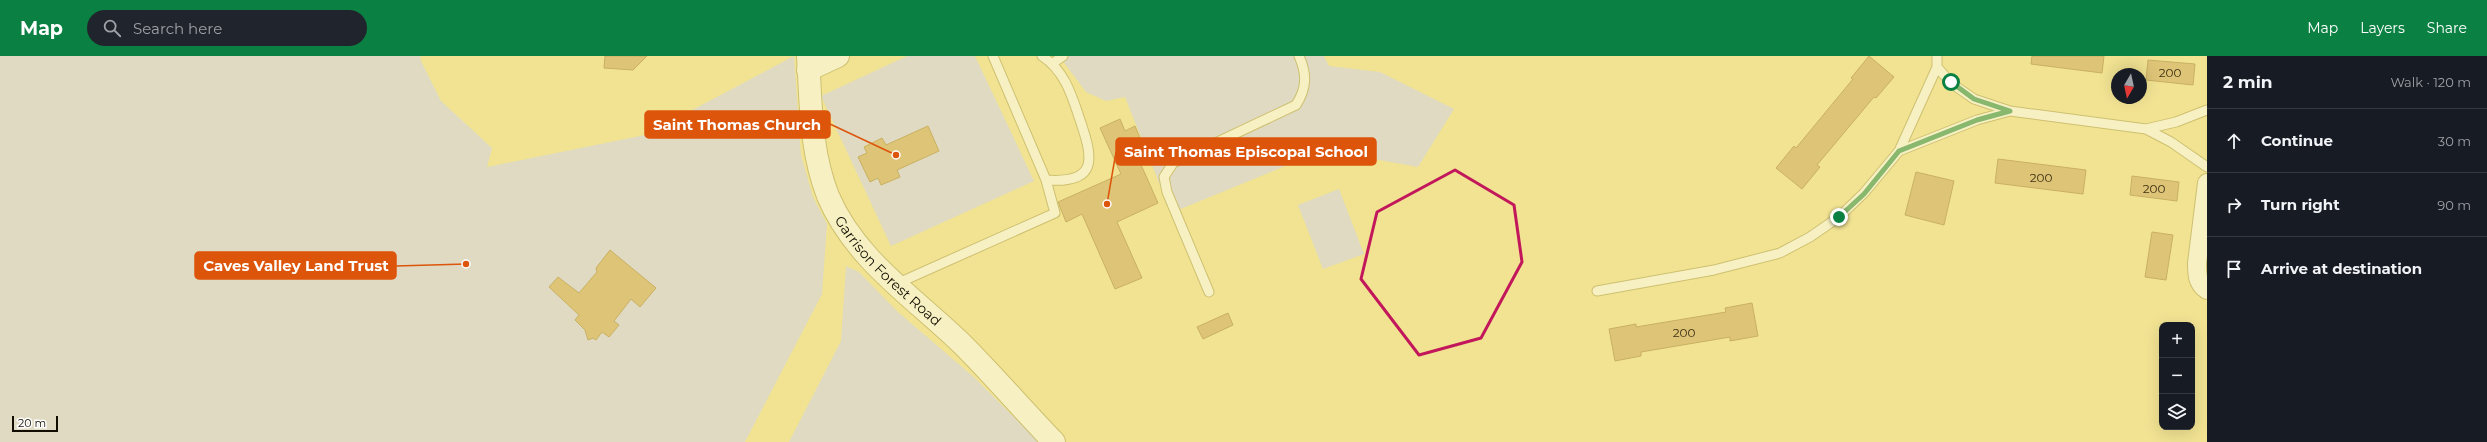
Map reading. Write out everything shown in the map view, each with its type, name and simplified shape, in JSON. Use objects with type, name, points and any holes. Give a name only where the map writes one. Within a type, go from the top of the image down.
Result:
[{"type":"main road","points":[[808,63],[838,56]]},
{"type":"main road","name":"Garrison Forest Road","points":[[808,63],[812,136],[818,167],[829,197],[860,248],[896,284],[963,345],[1054,442]]},
{"type":"street","points":[[2207,183],[2204,233],[2197,276],[2201,286],[2207,290]]},
{"type":"lane","points":[[896,284],[1055,213],[1046,180],[993,56]]},
{"type":"lane","points":[[1042,56],[1053,63],[1070,88],[1090,150],[1090,164],[1084,173],[1073,178],[1046,180]]},
{"type":"lane","points":[[1053,63],[1063,56]]},
{"type":"lane","points":[[1209,292],[1167,192],[1164,177],[1173,163],[1296,105],[1303,91],[1306,80],[1305,70],[1299,56]]},
{"type":"lane","points":[[1597,291],[1714,270],[1780,253],[1810,237],[1839,217],[1864,194],[1899,151],[1937,67],[1937,56]]},
{"type":"lane","points":[[1937,67],[1951,82],[1974,99],[2010,111],[2146,129],[2171,142],[2207,167]]},
{"type":"lane","points":[[2146,129],[2176,122],[2207,110]]},
{"type":"lane","points":[[1899,151],[1977,120],[2010,111]]},
{"type":"highlighted area","points":[[1455,170],[1514,205],[1522,262],[1481,338],[1419,355],[1361,279],[1377,212]]},
{"type":"shaded area","points":[[0,56],[421,56],[420,59],[441,101],[492,148],[487,167],[645,135],[794,56],[801,155],[813,197],[827,224],[822,294],[745,442],[0,442]]},
{"type":"shaded area","points":[[907,56],[975,56],[1034,181],[891,246],[821,96]],"holes":[[[928,126],[939,150],[897,170],[900,177],[882,185],[878,178],[870,182],[859,157],[867,153],[864,146],[882,138],[886,145]]]},
{"type":"shaded area","points":[[1059,56],[1324,56],[1329,66],[1380,72],[1454,109],[1418,167],[1324,150],[1171,213],[1125,97],[1106,101],[1086,92]]},
{"type":"shaded area","points":[[1339,189],[1364,254],[1323,269],[1298,205]]},
{"type":"shaded area","points":[[846,266],[859,272],[898,312],[975,378],[1039,442],[789,442],[841,341]]},
{"type":"building","points":[[605,56],[647,56],[633,70],[604,68]]},
{"type":"building","points":[[1869,56],[1894,77],[1876,98],[1874,97],[1817,165],[1820,167],[1802,189],[1776,168],[1794,146],[1796,148],[1853,79],[1851,78]]},
{"type":"building","points":[[2032,56],[2104,56],[2102,73],[2031,64]]},
{"type":"building","points":[[2148,60],[2195,64],[2193,85],[2147,80]]},
{"type":"building","points":[[1120,119],[1125,131],[1135,126],[1143,145],[1134,149],[1158,203],[1117,222],[1142,278],[1115,289],[1082,214],[1066,222],[1058,202],[1121,174],[1100,128]]},
{"type":"building","points":[[928,126],[939,151],[897,170],[900,177],[881,185],[878,178],[870,182],[858,157],[867,153],[864,147],[882,138],[886,145]]},
{"type":"building","points":[[1998,159],[2086,170],[2083,194],[1995,183]]},
{"type":"building","points":[[1916,172],[1954,181],[1944,225],[1905,215]]},
{"type":"building","points":[[2132,176],[2179,182],[2177,201],[2130,195]]},
{"type":"building","points":[[2152,232],[2173,235],[2166,280],[2145,277]]},
{"type":"building","points":[[610,250],[656,288],[640,307],[631,299],[614,321],[619,325],[609,337],[602,332],[596,340],[593,338],[588,340],[585,330],[575,320],[579,315],[549,287],[558,277],[579,293],[597,272],[596,268]]},
{"type":"building","points":[[1752,303],[1758,336],[1730,341],[1730,337],[1641,352],[1641,356],[1615,361],[1609,329],[1636,324],[1636,327],[1726,312],[1725,308]]},
{"type":"building","points":[[1228,313],[1233,325],[1203,339],[1197,327]]},
{"type":"place","name":"Saint Thomas Church","points":[[896,155]]},
{"type":"place","name":"Saint Thomas Episcopal School","points":[[1107,204]]},
{"type":"place","name":"Caves Valley Land Trust","points":[[466,264]]},
{"type":"route","points":[[1839,217],[1864,194],[1899,151],[1928,141],[1977,120],[2010,111],[1974,99],[1962,92],[1951,82]]}]
